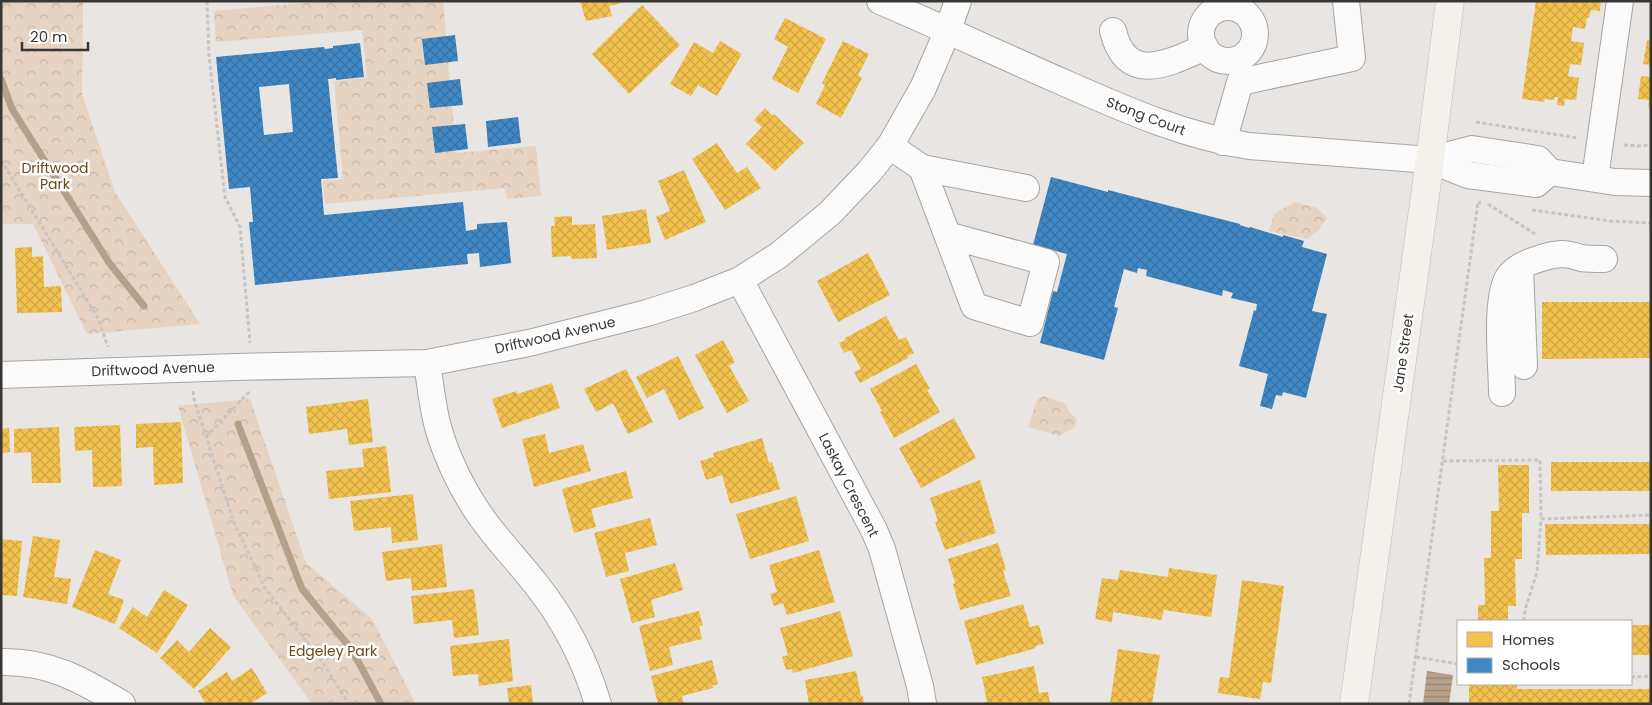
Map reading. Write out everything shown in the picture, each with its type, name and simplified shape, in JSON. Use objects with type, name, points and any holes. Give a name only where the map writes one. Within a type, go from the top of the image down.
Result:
[{"type":"main road","name":"Jane Street","points":[[1354,704],[1430,160],[1450,1]]},
{"type":"street","name":"Stong Court","points":[[880,1],[1121,108],[1185,132],[1223,142],[1249,146],[1430,160],[1472,149],[1538,158],[1550,172],[1595,178]]},
{"type":"street","name":"Driftwood Avenue","points":[[1,375],[190,368],[427,363],[529,343],[599,326],[671,306],[740,280],[779,255],[830,213],[850,194],[890,146],[923,88],[948,32],[958,1]]},
{"type":"street","points":[[1239,70],[1352,58],[1346,1]]},
{"type":"street","points":[[1620,1],[1595,178],[1615,182],[1651,183]]},
{"type":"street","points":[[1223,142],[1239,70],[1255,40],[1255,32],[1253,23],[1242,11],[1234,8],[1216,10],[1204,22],[1202,39],[1205,47],[1216,58],[1223,61],[1231,61],[1239,70]]},
{"type":"street","points":[[1113,31],[1117,46],[1125,56],[1139,65],[1150,67],[1168,63],[1205,47]]},
{"type":"street","points":[[890,146],[922,168],[1026,188]]},
{"type":"street","points":[[922,168],[947,235]]},
{"type":"street","points":[[1502,393],[1500,309],[1502,292],[1509,275],[1520,267],[1545,256],[1565,254],[1583,258],[1604,259]]},
{"type":"street","points":[[1520,267],[1524,366]]},
{"type":"street","name":"Laskay Crescent","points":[[740,280],[874,530],[882,549],[924,704]]},
{"type":"street","points":[[427,363],[436,421],[462,485],[485,522],[536,584],[561,620],[582,660],[598,704]]},
{"type":"street","points":[[1,662],[39,664],[70,675],[122,704]]},
{"type":"path","points":[[206,437],[253,388],[240,227],[225,197],[209,55],[207,1]]},
{"type":"path","points":[[1476,122],[1600,142],[1638,146],[1651,145]]},
{"type":"path","points":[[1,160],[98,318],[108,345],[111,371]]},
{"type":"path","points":[[1409,704],[1478,202],[1498,205]]},
{"type":"path","points":[[1488,204],[1565,254]]},
{"type":"path","points":[[1526,209],[1610,221],[1651,223]]},
{"type":"path","points":[[190,368],[194,399],[234,523],[265,588],[323,663],[349,704]]},
{"type":"path","points":[[1443,461],[1540,460],[1541,519],[1537,572],[1525,610],[1524,620]]},
{"type":"path","points":[[1541,519],[1651,515]]},
{"type":"path","points":[[1416,658],[1457,664]]},
{"type":"path","points":[[1632,677],[1651,676]]},
{"type":"green space","name":"Driftwood Park","points":[[1,1],[83,1],[82,94],[115,192],[200,324],[87,334],[33,224],[1,224]]},
{"type":"green space","points":[[326,1],[443,1],[456,153],[536,146],[541,196],[507,199],[505,188],[325,204],[323,181],[343,179],[334,81],[367,78],[362,30],[216,42],[214,11]]},
{"type":"green space","points":[[1295,202],[1317,208],[1327,218],[1319,230],[1307,239],[1269,231],[1274,214]]},
{"type":"green space","points":[[1043,396],[1066,404],[1069,412],[1077,419],[1075,427],[1059,436],[1028,427],[1037,400]]},
{"type":"green space","name":"Edgeley Park","points":[[250,399],[306,563],[372,619],[416,704],[312,704],[233,595],[178,406]]},
{"type":"shaded area","points":[[1427,671],[1453,675],[1449,704],[1423,704]]},
{"type":"building: Homes","points":[[580,1],[625,2],[609,6],[612,16],[586,21]]},
{"type":"building: Homes","points":[[1536,1],[1601,1],[1600,11],[1591,10],[1585,29],[1573,27],[1571,41],[1584,43],[1581,65],[1570,64],[1568,76],[1579,78],[1576,100],[1565,99],[1564,106],[1557,105],[1558,97],[1555,97],[1554,100],[1545,99],[1544,102],[1522,99]]},
{"type":"building: Homes","points":[[642,5],[680,45],[629,94],[592,54]]},
{"type":"building: Homes","points":[[785,18],[826,39],[798,93],[772,79],[788,47],[774,39]]},
{"type":"building: Homes","points":[[1647,40],[1651,41],[1651,65],[1643,64]]},
{"type":"building: Homes","points":[[720,41],[742,54],[717,96],[698,85],[691,96],[670,84],[694,42],[713,53]]},
{"type":"building: Homes","points":[[843,41],[869,54],[858,75],[862,78],[841,118],[816,104],[825,85],[822,83]]},
{"type":"building: Homes","points":[[1641,76],[1651,77],[1651,107],[1648,107],[1649,100],[1638,99]]},
{"type":"building: Homes","points":[[765,108],[773,116],[774,114],[804,143],[775,171],[746,144],[762,127],[754,120]]},
{"type":"building: Homes","points":[[717,143],[737,173],[747,167],[761,188],[725,210],[692,159]]},
{"type":"building: Homes","points":[[684,170],[706,222],[665,240],[656,217],[670,211],[658,181]]},
{"type":"building: Homes","points":[[646,209],[651,243],[607,250],[602,216]]},
{"type":"building: Homes","points":[[572,216],[572,225],[595,224],[597,258],[572,259],[571,256],[552,257],[551,226],[555,226],[554,217]]},
{"type":"building: Homes","points":[[32,247],[32,257],[43,256],[44,287],[61,286],[62,312],[17,313],[15,248]]},
{"type":"building: Homes","points":[[868,253],[890,295],[838,322],[817,281]]},
{"type":"building: Homes","points":[[1542,302],[1651,302],[1651,358],[1542,359]]},
{"type":"building: Homes","points":[[886,316],[899,340],[906,337],[914,353],[860,383],[854,372],[861,369],[851,350],[844,353],[839,343]]},
{"type":"building: Homes","points":[[723,340],[735,362],[729,366],[749,401],[727,413],[695,355]]},
{"type":"building: Homes","points":[[678,356],[704,408],[679,420],[664,389],[647,398],[636,377]]},
{"type":"building: Homes","points":[[916,364],[930,389],[927,390],[940,412],[894,438],[870,389]]},
{"type":"building: Homes","points":[[626,369],[653,422],[628,434],[613,403],[596,412],[584,389]]},
{"type":"building: Homes","points":[[552,383],[560,408],[502,428],[492,399],[516,391],[517,394]]},
{"type":"building: Homes","points":[[368,399],[373,442],[349,445],[347,429],[309,434],[306,407]]},
{"type":"building: Homes","points":[[954,418],[976,458],[921,488],[899,448]]},
{"type":"building: Homes","points":[[181,422],[183,483],[154,485],[153,447],[136,448],[136,424]]},
{"type":"building: Homes","points":[[120,425],[122,486],[93,487],[92,450],[75,451],[74,427]]},
{"type":"building: Homes","points":[[59,427],[61,483],[32,483],[31,452],[14,453],[14,429]]},
{"type":"building: Homes","points":[[9,428],[10,452],[1,453],[1,429]]},
{"type":"building: Homes","points":[[545,434],[549,453],[583,444],[591,471],[534,487],[522,439]]},
{"type":"building: Homes","points":[[762,438],[769,463],[772,462],[780,489],[730,504],[722,475],[706,480],[700,461],[714,457],[713,453]]},
{"type":"building: Homes","points":[[386,446],[391,492],[329,499],[326,471],[364,467],[362,449]]},
{"type":"building: Homes","points":[[1551,462],[1651,462],[1651,491],[1551,491]]},
{"type":"building: Homes","points":[[1498,465],[1529,465],[1529,513],[1522,513],[1522,559],[1515,559],[1516,606],[1508,606],[1508,620],[1478,620],[1478,605],[1485,605],[1484,558],[1491,558],[1491,511],[1499,511]]},
{"type":"building: Homes","points":[[626,471],[633,498],[591,509],[596,527],[574,533],[562,489]]},
{"type":"building: Homes","points":[[980,480],[996,533],[945,550],[935,522],[938,521],[930,498]]},
{"type":"building: Homes","points":[[413,494],[418,540],[392,543],[391,527],[354,531],[350,501]]},
{"type":"building: Homes","points":[[796,496],[809,541],[750,559],[736,514]]},
{"type":"building: Homes","points":[[650,518],[657,545],[625,553],[629,571],[606,577],[594,533]]},
{"type":"building: Homes","points":[[1545,524],[1651,524],[1651,554],[1546,555]]},
{"type":"building: Homes","points":[[33,536],[60,540],[54,577],[71,579],[67,604],[23,597]]},
{"type":"building: Homes","points":[[1,539],[22,541],[17,596],[1,595]]},
{"type":"building: Homes","points":[[998,543],[1006,570],[1003,571],[1011,596],[960,610],[948,559]]},
{"type":"building: Homes","points":[[442,544],[447,587],[412,591],[411,578],[386,581],[382,552]]},
{"type":"building: Homes","points":[[95,550],[121,560],[108,594],[124,600],[115,624],[72,607]]},
{"type":"building: Homes","points":[[819,550],[835,602],[787,615],[783,603],[774,606],[770,594],[777,592],[769,565]]},
{"type":"building: Homes","points":[[675,563],[683,590],[651,600],[655,617],[632,623],[620,579]]},
{"type":"building: Homes","points":[[1169,568],[1217,575],[1211,617],[1164,610],[1161,620],[1113,612],[1112,622],[1095,619],[1102,578],[1118,580],[1120,570],[1168,577]]},
{"type":"building: Homes","points":[[1242,580],[1284,586],[1271,683],[1263,682],[1260,699],[1218,693],[1220,677],[1229,678]]},
{"type":"building: Homes","points":[[474,589],[479,635],[454,638],[452,620],[414,624],[411,596]]},
{"type":"building: Homes","points":[[164,590],[188,605],[157,653],[119,628],[133,607],[147,617]]},
{"type":"building: Homes","points":[[1023,604],[1030,627],[1039,625],[1044,644],[976,665],[964,621]]},
{"type":"building: Homes","points":[[699,611],[703,626],[699,626],[702,639],[669,647],[673,665],[650,671],[639,626]]},
{"type":"building: Homes","points":[[840,611],[853,656],[793,673],[792,669],[786,670],[782,657],[788,655],[780,628]]},
{"type":"building: Homes","points":[[1632,625],[1651,625],[1651,655],[1632,655]]},
{"type":"building: Homes","points":[[210,628],[231,647],[194,689],[160,658],[177,640],[189,652]]},
{"type":"building: Homes","points":[[509,639],[513,681],[479,686],[478,674],[453,676],[450,646]]},
{"type":"building: Homes","points":[[1118,649],[1160,655],[1152,704],[1110,704]]},
{"type":"building: Homes","points":[[712,660],[718,684],[712,686],[713,688],[682,696],[684,704],[658,704],[651,676]]},
{"type":"building: Homes","points":[[1034,666],[1039,693],[1048,692],[1050,704],[984,704],[984,702],[987,702],[982,677]]},
{"type":"building: Homes","points":[[252,668],[267,693],[250,704],[206,704],[198,691],[227,672],[232,681]]},
{"type":"building: Homes","points":[[856,671],[864,704],[809,704],[805,680]]},
{"type":"building: Homes","points":[[531,685],[533,704],[509,704],[507,688]]},
{"type":"building: Homes","points":[[1469,685],[1517,685],[1517,689],[1651,689],[1651,704],[1469,704]]},
{"type":"building: Schools","points":[[455,35],[458,61],[425,65],[422,39]]},
{"type":"building: Schools","points":[[360,43],[364,77],[328,79],[338,178],[321,179],[324,215],[463,202],[466,231],[477,229],[477,224],[507,222],[511,263],[480,267],[479,253],[467,254],[468,264],[255,285],[249,222],[253,222],[250,187],[229,189],[216,57],[324,47],[325,49],[333,48],[333,46]],"holes":[[[289,84],[293,132],[264,135],[259,87]]]},
{"type":"building: Schools","points":[[460,79],[463,105],[430,108],[427,83]]},
{"type":"building: Schools","points":[[518,117],[521,143],[488,147],[486,121]]},
{"type":"building: Schools","points":[[465,124],[468,149],[435,153],[432,127]]},
{"type":"building: Schools","points":[[1051,177],[1240,224],[1283,237],[1283,235],[1304,241],[1302,247],[1327,254],[1312,311],[1327,314],[1306,398],[1283,392],[1282,396],[1276,395],[1272,409],[1260,406],[1268,374],[1239,366],[1257,304],[1231,298],[1233,293],[1223,290],[1222,296],[1146,276],[1147,270],[1138,268],[1137,273],[1124,269],[1114,307],[1118,308],[1104,360],[1040,343],[1053,291],[1057,292],[1067,254],[1033,245]]},
{"type":"waterway","points":[[1,79],[12,109],[110,264],[144,306]]},
{"type":"waterway","points":[[238,424],[302,589],[352,650],[381,704]]}]
